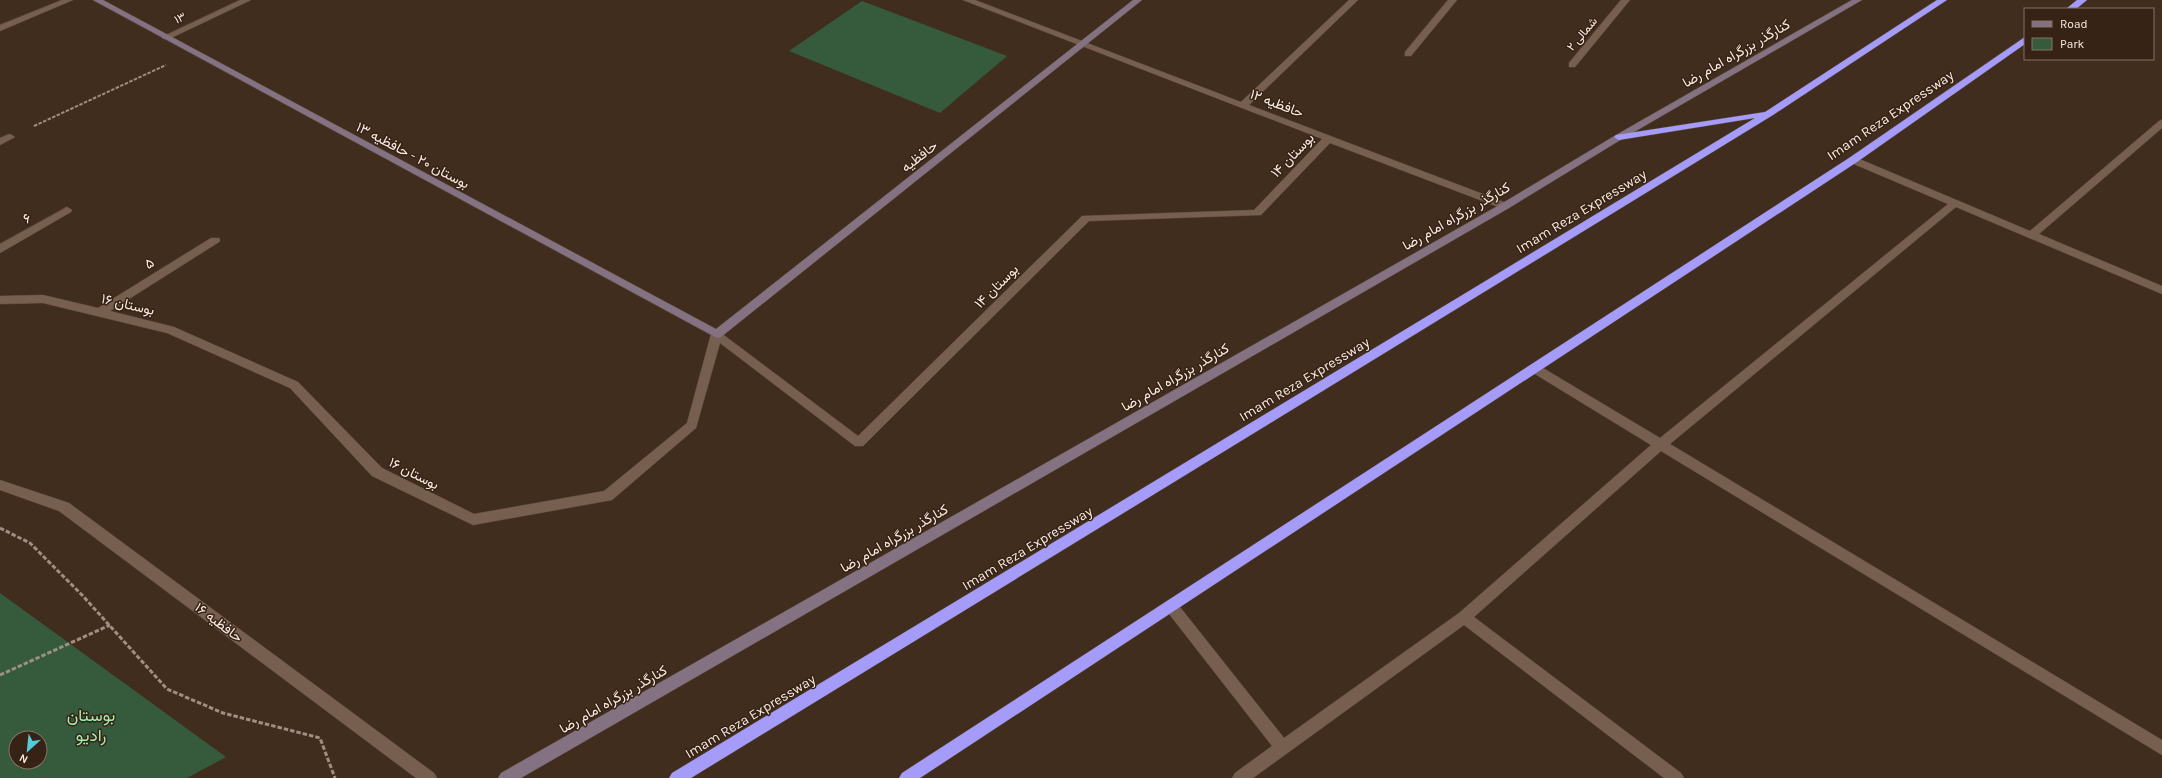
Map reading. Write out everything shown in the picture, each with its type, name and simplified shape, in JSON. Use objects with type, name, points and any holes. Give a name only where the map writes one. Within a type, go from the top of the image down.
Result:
[{"type":"highway","name":"Imam Reza Expressway","points":[[677,778],[1770,113],[1943,0]]},
{"type":"highway","points":[[2071,8],[2083,0]]},
{"type":"highway","name":"Imam Reza Expressway","points":[[907,778],[1853,160],[2024,41]]},
{"type":"highway","points":[[1619,137],[1770,113]]},
{"type":"street","points":[[0,28],[69,0]]},
{"type":"street","name":"بوستان ۲۰ - حافظیه ۱۳","points":[[97,0],[717,334]]},
{"type":"street","name":"۱۳","points":[[166,37],[247,0]]},
{"type":"street","name":"حافظیه ۱۲","points":[[967,0],[1083,43],[1505,206]]},
{"type":"street","name":"حافظیه","points":[[717,334],[1138,0]]},
{"type":"street","points":[[1243,105],[1354,0]]},
{"type":"street","points":[[1408,54],[1453,0]]},
{"type":"street","name":"۲ شمالی","points":[[1572,64],[1626,0]]},
{"type":"street","name":"کنارگذر بزرگراه امام رضا","points":[[506,778],[1505,206],[1619,137],[1858,0]]},
{"type":"street","points":[[2033,234],[2162,123]]},
{"type":"street","points":[[0,142],[10,137]]},
{"type":"street","name":"بوستان ۱۴","points":[[717,334],[859,442],[1086,218],[1257,213],[1329,138]]},
{"type":"street","points":[[1853,160],[2033,234],[2162,290]]},
{"type":"street","points":[[1240,778],[1464,617],[1660,445],[1956,202]]},
{"type":"street","name":"۶","points":[[0,249],[67,210]]},
{"type":"street","name":"۵","points":[[99,313],[215,240]]},
{"type":"street","name":"بوستان ۱۶","points":[[0,300],[43,299],[170,330],[294,385],[377,472],[473,520],[608,496],[692,425],[717,334]]},
{"type":"street","points":[[1534,368],[2162,748]]},
{"type":"street","name":"حافظیه ۱۶","points":[[0,485],[64,507],[429,778]]},
{"type":"street","points":[[1171,606],[1282,747]]},
{"type":"street","points":[[1464,617],[1676,778]]},
{"type":"path","points":[[10,137],[193,52]]},
{"type":"path","points":[[0,528],[30,543],[110,626],[167,689],[223,713],[320,738],[335,778]]},
{"type":"path","points":[[0,675],[110,626]]},
{"type":"green space","points":[[862,1],[1007,56],[940,113],[789,51]]},
{"type":"green space","name":"بوستان رادیو","points":[[0,593],[226,757],[187,778],[0,778]]}]
